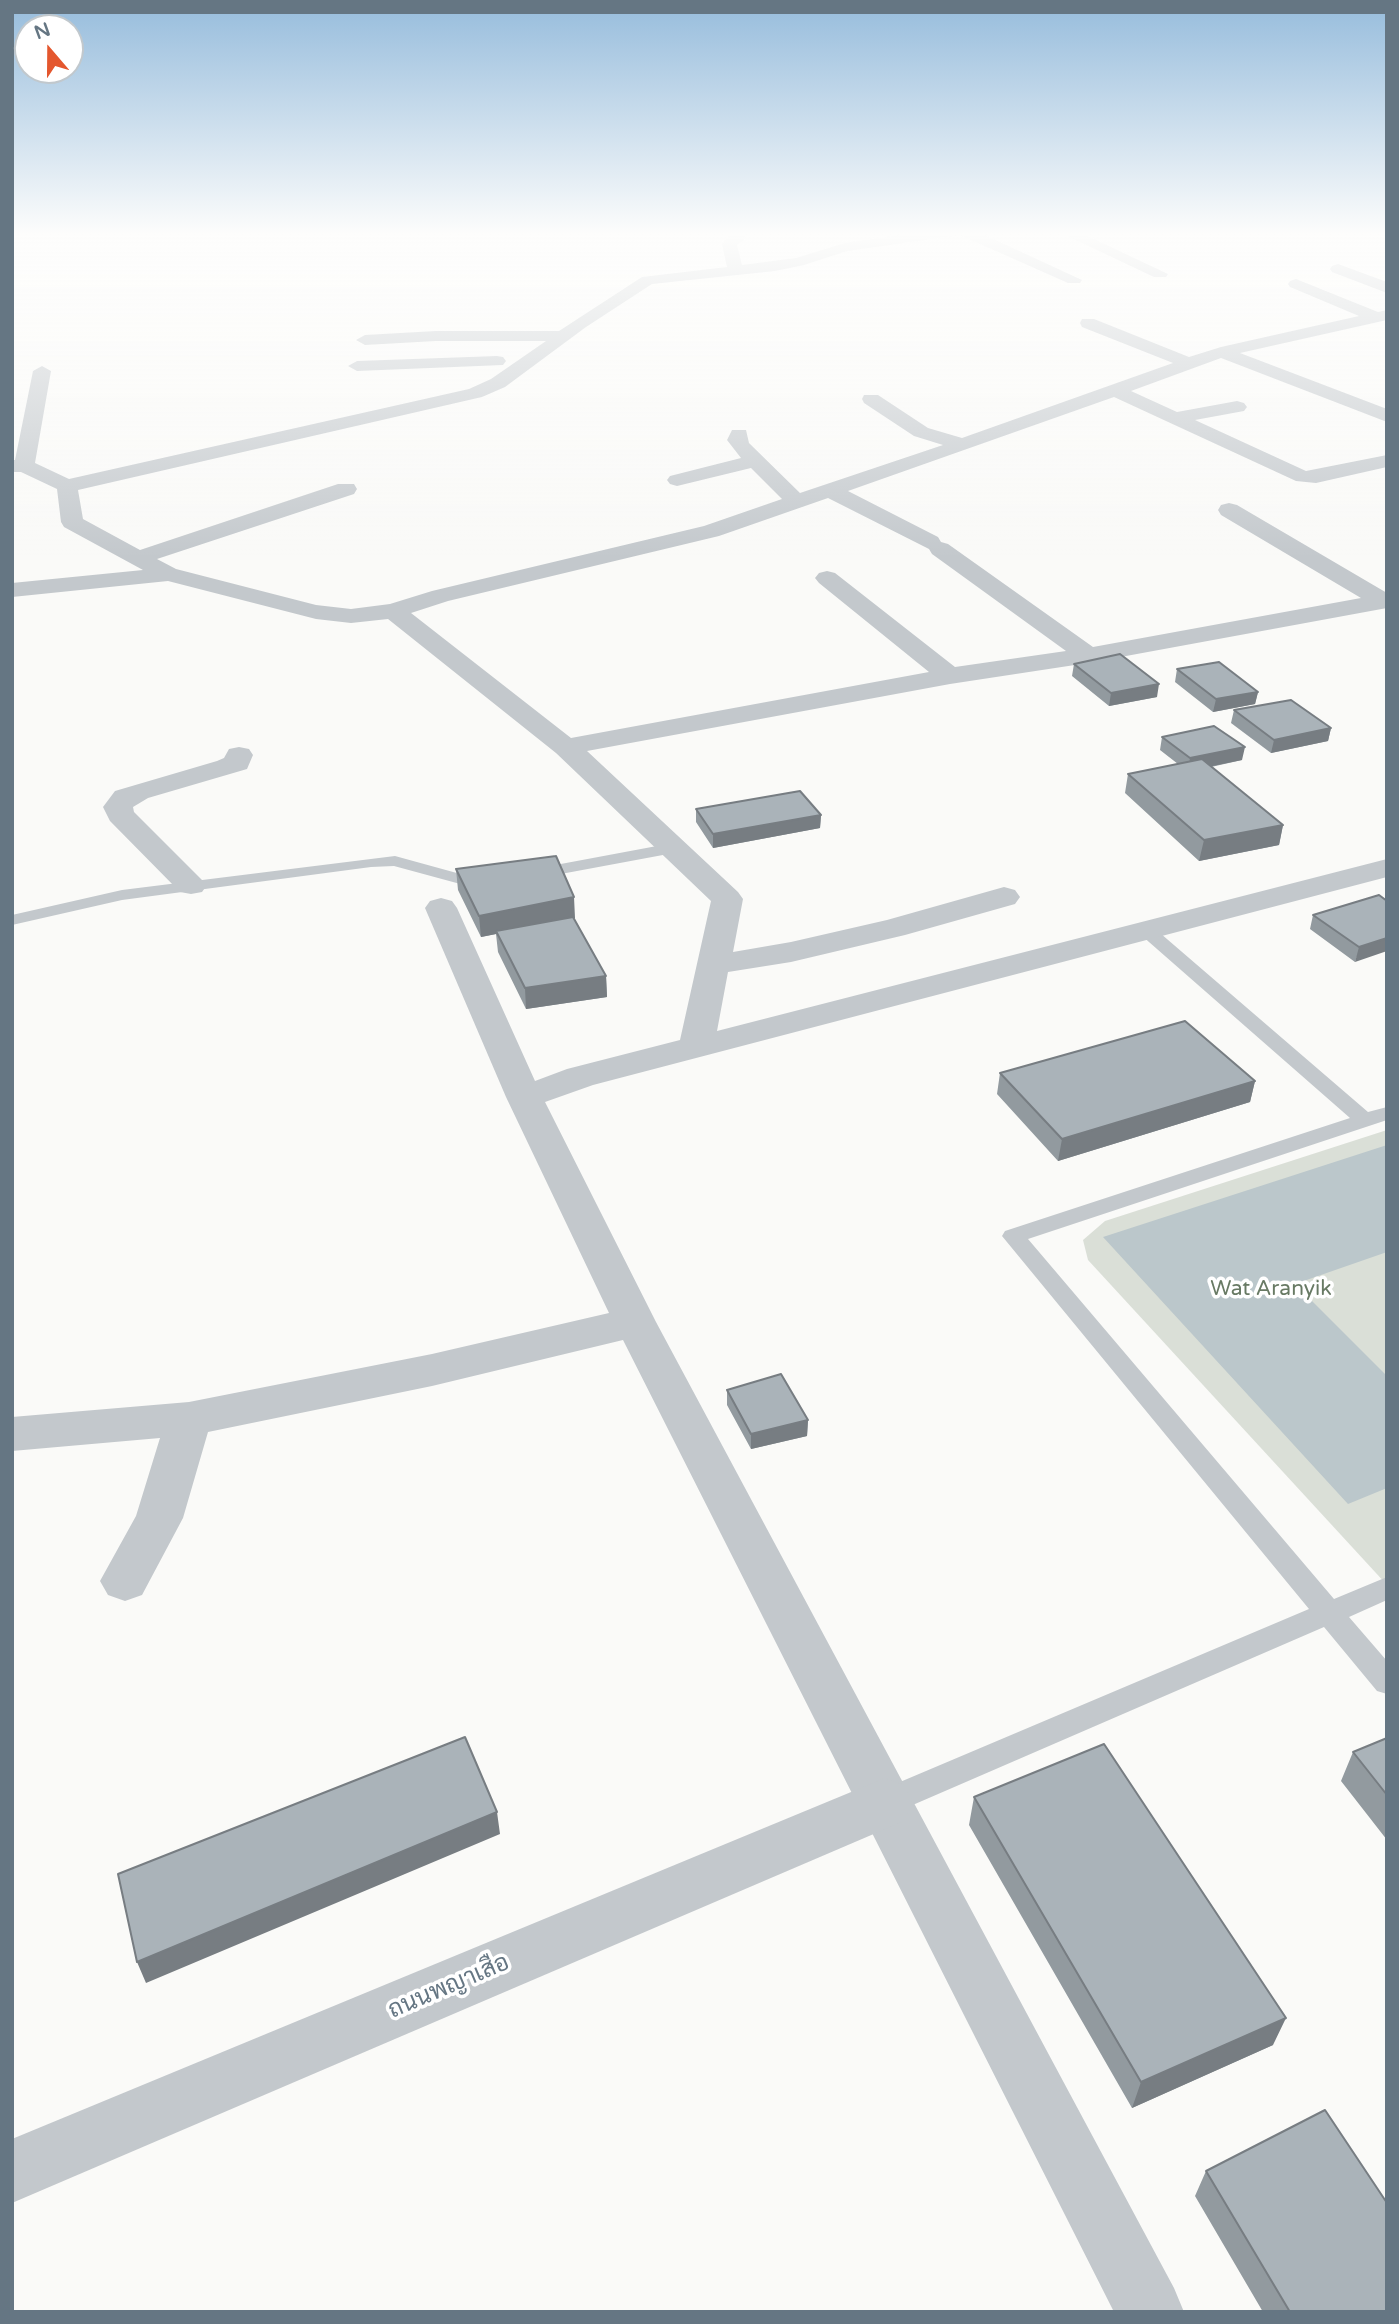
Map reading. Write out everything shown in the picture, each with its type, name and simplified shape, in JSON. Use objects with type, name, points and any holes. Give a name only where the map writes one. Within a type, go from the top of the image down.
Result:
[{"type":"street","points":[[42,371],[18,466],[67,486],[450,400],[498,383],[558,340]]},
{"type":"street","points":[[1131,340],[1190,364]]},
{"type":"street","points":[[67,486],[72,522],[168,574],[316,612],[351,616],[393,611],[440,596],[711,531],[963,445],[1222,352],[1273,340]]},
{"type":"street","points":[[1222,352],[1384,413]]},
{"type":"street","points":[[357,366],[534,359]]},
{"type":"street","points":[[1116,391],[1308,478],[1387,460]]},
{"type":"street","points":[[871,399],[921,432],[963,445]]},
{"type":"street","points":[[1175,418],[1237,407]]},
{"type":"street","points":[[739,434],[737,440],[754,461],[797,502]]},
{"type":"street","points":[[1362,450],[1387,460]]},
{"type":"street","points":[[1268,461],[1306,453]]},
{"type":"street","points":[[677,480],[754,461]]},
{"type":"street","points":[[137,558],[346,489]]},
{"type":"street","points":[[831,491],[935,546],[1088,654]]},
{"type":"street","points":[[1229,510],[1385,600]]},
{"type":"street","points":[[12,590],[168,574]]},
{"type":"street","points":[[827,578],[950,676]]},
{"type":"street","points":[[566,747],[1385,600]]},
{"type":"street","points":[[393,611],[566,747],[727,899],[696,1047]]},
{"type":"street","points":[[191,886],[120,815],[118,807],[125,797],[138,792],[237,763],[239,755]]},
{"type":"street","points":[[524,1097],[580,1077],[1387,868]]},
{"type":"street","points":[[713,965],[843,940],[1004,897]]},
{"type":"street","points":[[441,908],[524,1097],[635,1322],[1150,2312]]},
{"type":"street","points":[[12,1434],[190,1419],[432,1370],[635,1322]]},
{"type":"street","points":[[125,1581],[159,1518],[190,1419]]},
{"type":"street","name":"ถนนพญาเสือ","points":[[12,2171],[886,1803]]},
{"type":"lane","points":[[12,920],[122,895],[395,861],[464,880],[548,872],[673,848]]},
{"type":"lane","points":[[1147,931],[1376,1116]]},
{"type":"lane","points":[[1376,1116],[1013,1236],[1387,1682]]},
{"type":"lane","points":[[886,1803],[1387,1588]]},
{"type":"green space","name":"Wat Aranyik","points":[[1387,1130],[1387,1585],[1088,1260],[1083,1240],[1105,1221]]},
{"type":"shaded area","name":"Wat Aranyik","points":[[1387,1145],[1387,1252],[1295,1284],[1387,1376],[1387,1488],[1348,1504],[1103,1237]]},
{"type":"building","points":[[1120,654],[1159,684],[1111,693],[1074,664]]},
{"type":"building","points":[[1219,662],[1258,692],[1216,699],[1177,669]]},
{"type":"building","points":[[1291,700],[1331,728],[1274,740],[1234,710]]},
{"type":"building","points":[[1214,726],[1245,747],[1190,758],[1162,737]]},
{"type":"building","points":[[1202,759],[1283,825],[1204,840],[1128,774]]},
{"type":"building","points":[[800,791],[821,815],[713,834],[696,809]]},
{"type":"building","points":[[556,856],[574,897],[479,916],[456,869]]},
{"type":"building","points":[[1379,895],[1387,901],[1387,938],[1359,947],[1313,915]]},
{"type":"building","points":[[573,917],[606,976],[525,988],[496,931]]},
{"type":"building","points":[[1185,1021],[1255,1081],[1062,1139],[1000,1073]]},
{"type":"building","points":[[781,1374],[808,1420],[751,1434],[727,1390]]},
{"type":"building","points":[[465,1737],[497,1812],[137,1962],[118,1874]]},
{"type":"building","points":[[1387,1738],[1387,1795],[1353,1752]]},
{"type":"building","points":[[1104,1744],[1286,2018],[1141,2082],[974,1797]]},
{"type":"building","points":[[1325,2110],[1387,2203],[1387,2312],[1290,2312],[1206,2171]]}]
